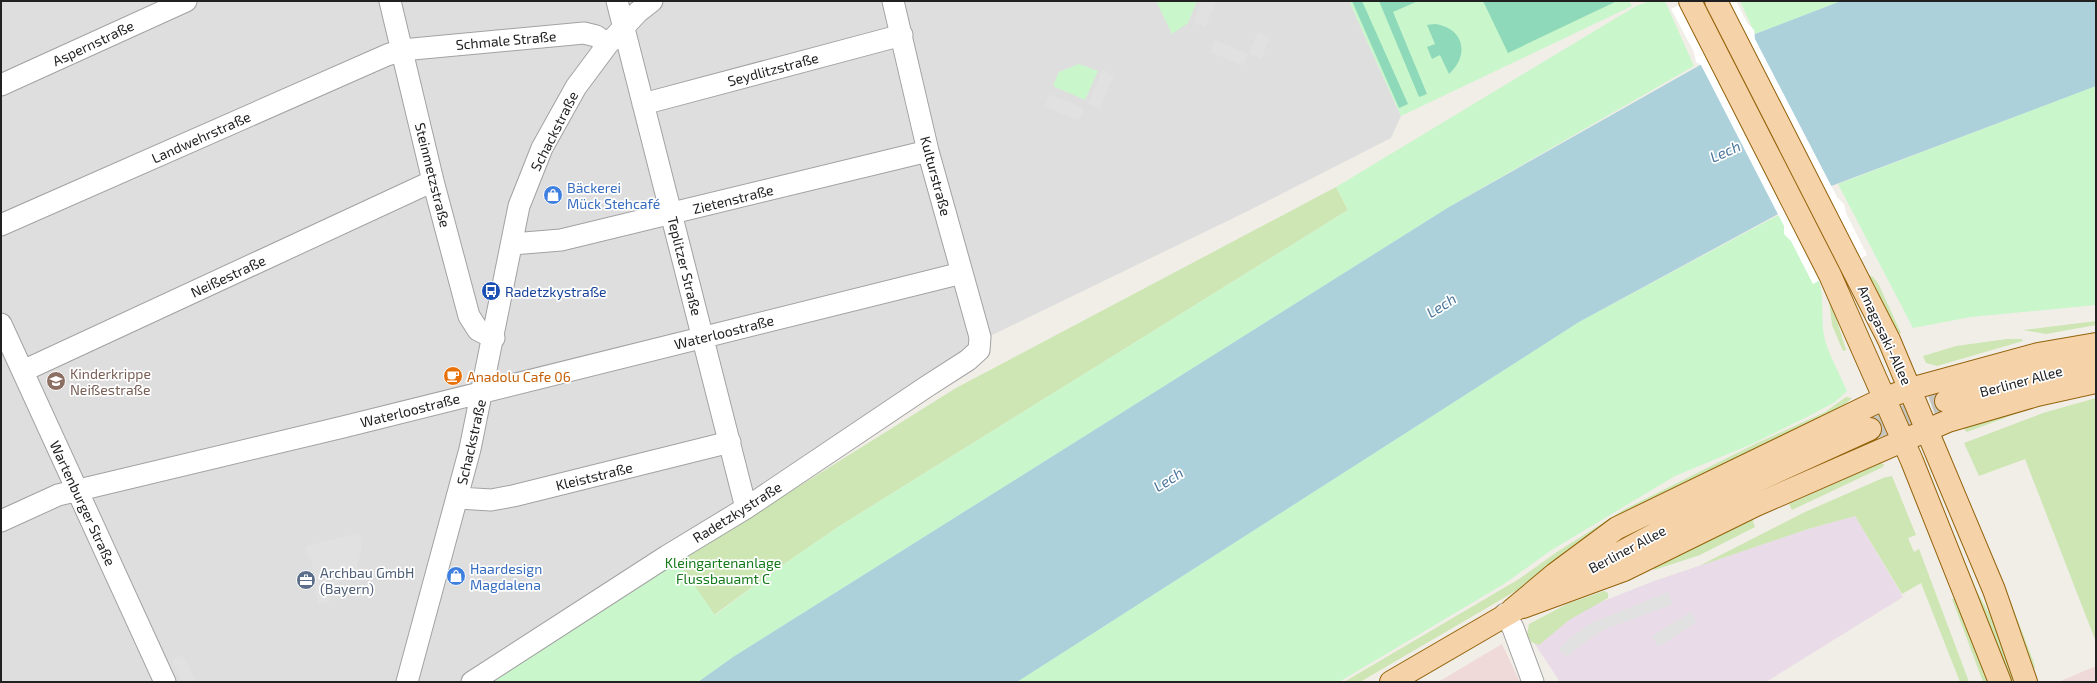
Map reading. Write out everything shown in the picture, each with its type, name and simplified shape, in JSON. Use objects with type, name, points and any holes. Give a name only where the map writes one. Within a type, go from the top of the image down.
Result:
[{"type":"main road","name":"Amagasaki-Allee","points":[[1690,1],[1830,275],[1903,441],[2000,682]]},
{"type":"main road","name":"Amagasaki-Allee","points":[[1716,1],[1890,340],[1994,590],[2026,682]]},
{"type":"main road","points":[[1508,612],[1555,574],[1617,528],[1885,398],[1910,389],[2038,354],[2096,344]]},
{"type":"main road","name":"Berliner Allee","points":[[1946,401],[2053,372],[2096,363]]},
{"type":"main road","points":[[1508,612],[1624,570],[1756,505],[1948,420],[2037,394],[2096,382]]},
{"type":"main road","name":"Berliner Allee","points":[[1391,682],[1508,612],[1746,486],[1870,429]]},
{"type":"street","name":"Aspernstraße","points":[[1,85],[186,1]]},
{"type":"street","name":"Steinmetzstraße","points":[[390,1],[433,181],[469,316],[478,330],[494,338]]},
{"type":"street","name":"Teplitzer Straße","points":[[617,1],[746,508]]},
{"type":"street","name":"Schackstraße","points":[[407,682],[458,498],[483,391],[519,206],[542,148],[576,87],[608,44],[624,26],[652,1]]},
{"type":"street","name":"Kulturstraße","points":[[893,1],[902,34],[928,151],[980,337],[979,350]]},
{"type":"street","name":"Schmale Straße","points":[[402,50],[584,33],[596,36],[608,44]]},
{"type":"street","name":"Seydlitzstraße","points":[[644,104],[902,34]]},
{"type":"street","name":"Landwehrstraße","points":[[1,225],[386,55],[402,50]]},
{"type":"street","name":"Zietenstraße","points":[[512,244],[561,240],[928,151]]},
{"type":"street","name":"Neißestraße","points":[[23,371],[433,181]]},
{"type":"street","name":"Waterloostraße","points":[[1,521],[58,495],[77,490],[962,273]]},
{"type":"street","name":"Wartenburger Straße","points":[[1,324],[165,682]]},
{"type":"street","name":"Radetzkystraße","points":[[472,682],[667,556],[746,508],[919,391],[968,360],[979,350]]},
{"type":"street","name":"Kleiststraße","points":[[458,498],[491,500],[513,496],[730,442]]},
{"type":"street","points":[[1508,612],[1533,682]]},
{"type":"shaded area","points":[[1,1],[1349,1],[1401,116],[1391,138],[1248,211],[992,335],[979,355],[477,682],[1,682]]},
{"type":"shaded area","points":[[1202,1],[1216,1],[1205,28],[1193,22]]},
{"type":"shaded area","points":[[1258,32],[1270,37],[1261,59],[1249,53]]},
{"type":"shaded area","points":[[1215,40],[1248,54],[1243,66],[1210,52]]},
{"type":"shaded area","points":[[1102,70],[1114,75],[1100,109],[1088,104]]},
{"type":"shaded area","points":[[1050,94],[1084,108],[1079,121],[1045,106]]},
{"type":"shaded area","points":[[1855,516],[1903,597],[1766,682],[1560,682],[1529,635],[1581,610],[1654,581],[1808,529]]},
{"type":"shaded area","points":[[359,533],[362,545],[355,577],[338,580],[339,583],[328,586],[331,601],[318,604],[311,558],[309,558],[306,546]]},
{"type":"shaded area","points":[[1668,592],[1673,604],[1603,630],[1581,645],[1567,657],[1559,650],[1569,639],[1589,624]]},
{"type":"shaded area","points":[[1691,612],[1697,622],[1658,647],[1652,636]]},
{"type":"shaded area","points":[[1502,644],[1520,682],[1438,682]]},
{"type":"shaded area","points":[[183,655],[196,682],[183,682],[172,660]]},
{"type":"shaded area","points":[[2096,666],[2096,682],[2058,682]]},
{"type":"green space","points":[[1156,1],[1197,1],[1188,23],[1172,34]]},
{"type":"green space","points":[[1349,1],[1629,1],[1632,6],[1401,116]]},
{"type":"green space","points":[[1352,1],[1362,1],[1408,104],[1399,108]]},
{"type":"green space","points":[[1379,1],[1418,1],[1393,12],[1427,94],[1419,97]]},
{"type":"green space","points":[[1483,1],[1617,1],[1508,53]]},
{"type":"green space","points":[[1650,1],[1665,1],[1694,66],[1449,207],[733,657],[698,682],[482,682],[678,562],[715,615],[774,571],[838,527],[1348,210],[1336,187],[1636,6]]},
{"type":"green space","points":[[1740,1],[1841,1],[1755,34]]},
{"type":"green space","points":[[1435,24],[1452,31],[1461,43],[1460,59],[1456,67],[1449,74],[1440,55],[1432,59],[1427,47],[1435,44],[1427,25]]},
{"type":"green space","points":[[1079,64],[1098,71],[1085,100],[1053,86],[1059,72]]},
{"type":"green space","points":[[2096,86],[2096,305],[1971,317],[1913,328],[1838,184]]},
{"type":"green space","name":"Kleingartenanlage Flussbauamt C","points":[[1336,187],[1348,210],[838,527],[714,615],[678,562],[956,388]]},
{"type":"green space","points":[[1784,212],[1819,281],[1821,288],[1825,340],[1847,391],[1835,402],[1752,444],[1675,476],[1550,551],[1504,584],[1339,682],[1017,682],[1579,322]]},
{"type":"green space","points":[[1865,273],[1873,277],[1878,283],[1901,333],[1895,334]]},
{"type":"green space","points":[[1828,292],[1846,350],[1843,351],[1832,325]]},
{"type":"green space","points":[[2096,321],[2096,325],[2046,334],[2023,330]]},
{"type":"green space","points":[[2007,339],[2022,339],[2023,341],[1937,366],[1926,363],[1923,356],[1956,346]]},
{"type":"green space","points":[[1846,397],[1852,398],[1841,408],[1526,585],[1360,682],[1344,682],[1519,579],[1557,552],[1623,510],[1757,443],[1825,412]]},
{"type":"green space","points":[[2096,398],[2096,642],[2025,459],[1979,476],[1964,443],[2043,413]]},
{"type":"green space","points":[[2057,401],[2029,409],[1967,432],[1962,427],[1970,421]]},
{"type":"green space","points":[[1924,462],[1976,590],[1994,622],[2018,682],[2008,682]]},
{"type":"green space","points":[[1881,463],[1884,464],[1883,467],[1792,510],[1789,504]]},
{"type":"green space","points":[[1892,476],[1916,535],[1908,538],[1914,552],[1919,549],[1969,682],[1960,682],[1921,583],[1902,594],[1855,516],[1808,529],[1699,566],[1805,512],[1883,478]]},
{"type":"green space","points":[[1752,518],[1755,527],[1700,555],[1654,570],[1652,566]]},
{"type":"green space","points":[[1604,591],[1608,593],[1608,598],[1569,620],[1539,645],[1531,642],[1527,635],[1529,624],[1567,604]]},
{"type":"green space","points":[[1956,598],[1990,682],[1983,682],[1952,599]]},
{"type":"green space","points":[[2010,600],[2034,663],[2035,668],[2032,670],[2008,604]]},
{"type":"water","name":"Lech","points":[[1841,1],[2096,1],[2096,86],[1826,188],[1579,322],[1017,682],[698,682],[733,657],[1449,207],[1755,34]]},
{"type":"pier","points":[[1687,1],[1736,1],[1747,23],[1754,30],[1755,39],[1837,197],[1844,204],[1846,213],[1867,255],[1813,284],[1791,241],[1784,234],[1784,226],[1701,65],[1696,62],[1694,52],[1671,9]]},
{"type":"tunnel","points":[[1870,429],[1946,401]]},
{"type":"place","name":"Bäckerei Mück Stehcafé","points":[[553,195]]},
{"type":"place","name":"Radetzkystraße","points":[[491,291]]},
{"type":"place","name":"Anadolu Cafe 06","points":[[453,376]]},
{"type":"place","name":"Kinderkrippe Neißestraße","points":[[56,381]]},
{"type":"place","name":"Haardesign Magdalena","points":[[456,576]]},
{"type":"place","name":"Archbau GmbH (Bayern)","points":[[306,580]]}]
